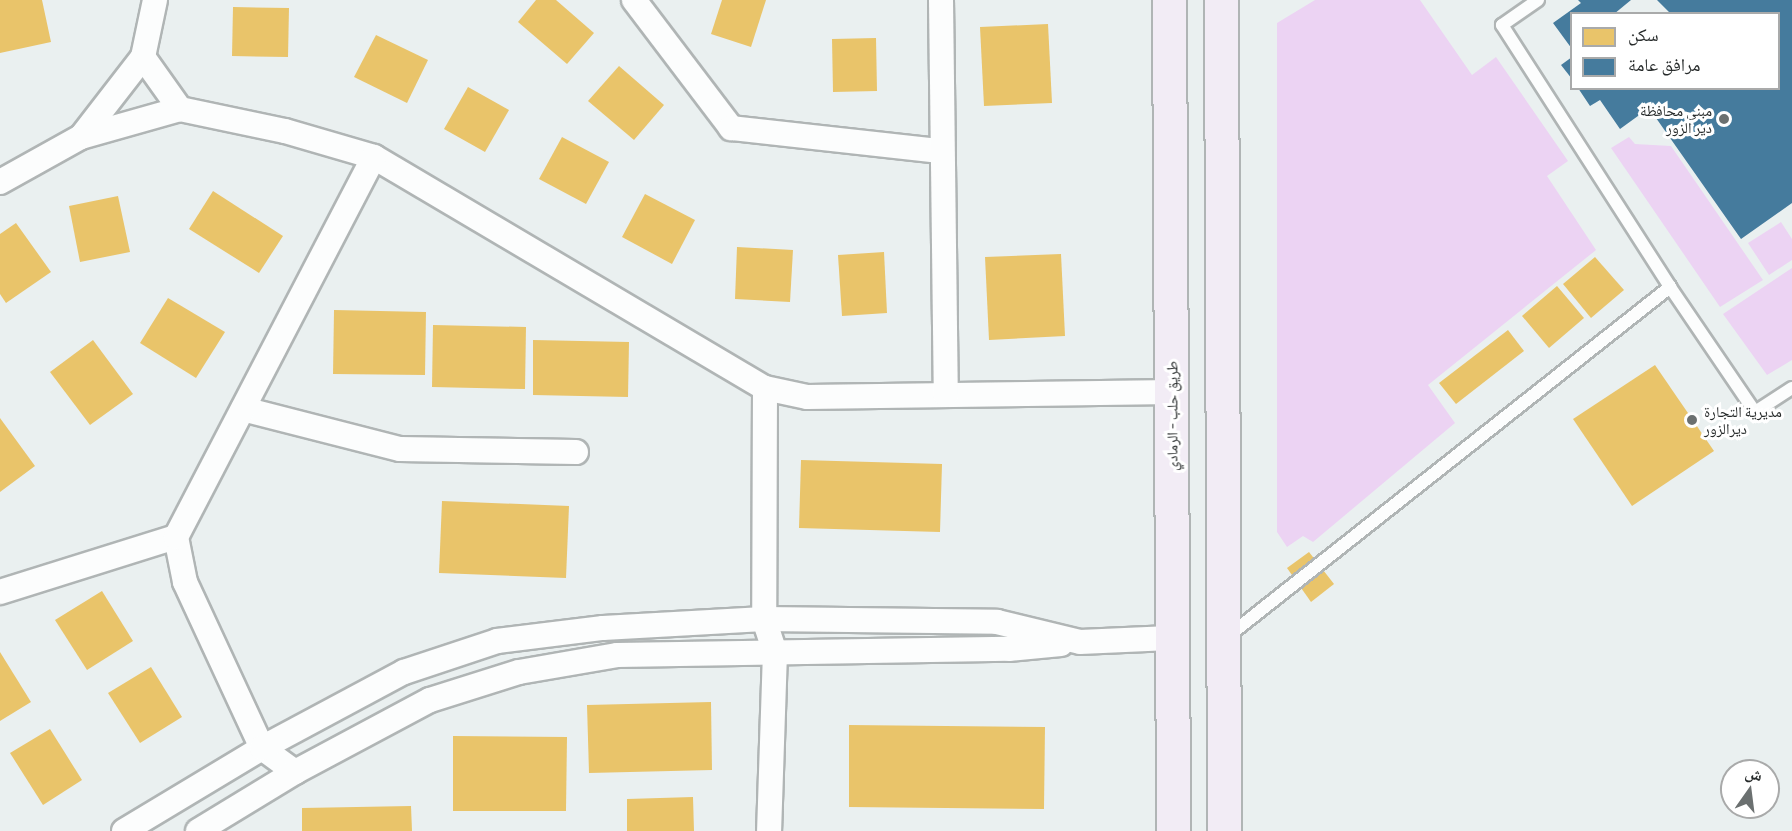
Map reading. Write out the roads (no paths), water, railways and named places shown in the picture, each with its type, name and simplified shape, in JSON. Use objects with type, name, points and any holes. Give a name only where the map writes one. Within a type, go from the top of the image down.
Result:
[{"type":"highway","name":"طريق حلب - الرمادي","points":[[1169,0],[1173,392],[1170,638],[1173,831]]},
{"type":"highway","points":[[1221,0],[1224,831]]},
{"type":"street","points":[[81,137],[143,57],[155,0]]},
{"type":"street","points":[[634,0],[731,128],[940,151]]},
{"type":"street","points":[[941,0],[940,151],[946,395]]},
{"type":"street","points":[[143,57],[180,110]]},
{"type":"street","points":[[0,182],[81,137],[180,110],[285,131],[374,157],[765,388],[807,397],[1173,392]]},
{"type":"street","points":[[295,772],[262,748],[185,582],[176,537],[374,157]]},
{"type":"street","points":[[765,388],[764,619],[775,652],[769,831]]},
{"type":"street","points":[[243,409],[400,449],[576,452]]},
{"type":"street","points":[[0,592],[176,537]]},
{"type":"street","points":[[124,831],[262,748],[404,672],[497,641],[603,628],[764,619],[997,622],[1080,642]]},
{"type":"street","points":[[198,831],[295,772],[430,700],[519,672],[617,655],[1009,649],[1080,642],[1170,638]]},
{"type":"lane","points":[[1538,0],[1502,25],[1670,287],[1755,412],[1792,388]]},
{"type":"lane","points":[[1224,640],[1670,287]]},
{"type":"place","name":"مبنى محافظة دير الزور","points":[[1724,119]]},
{"type":"place","name":"مديرية التجارة ديرالزور","points":[[1692,420]]}]
